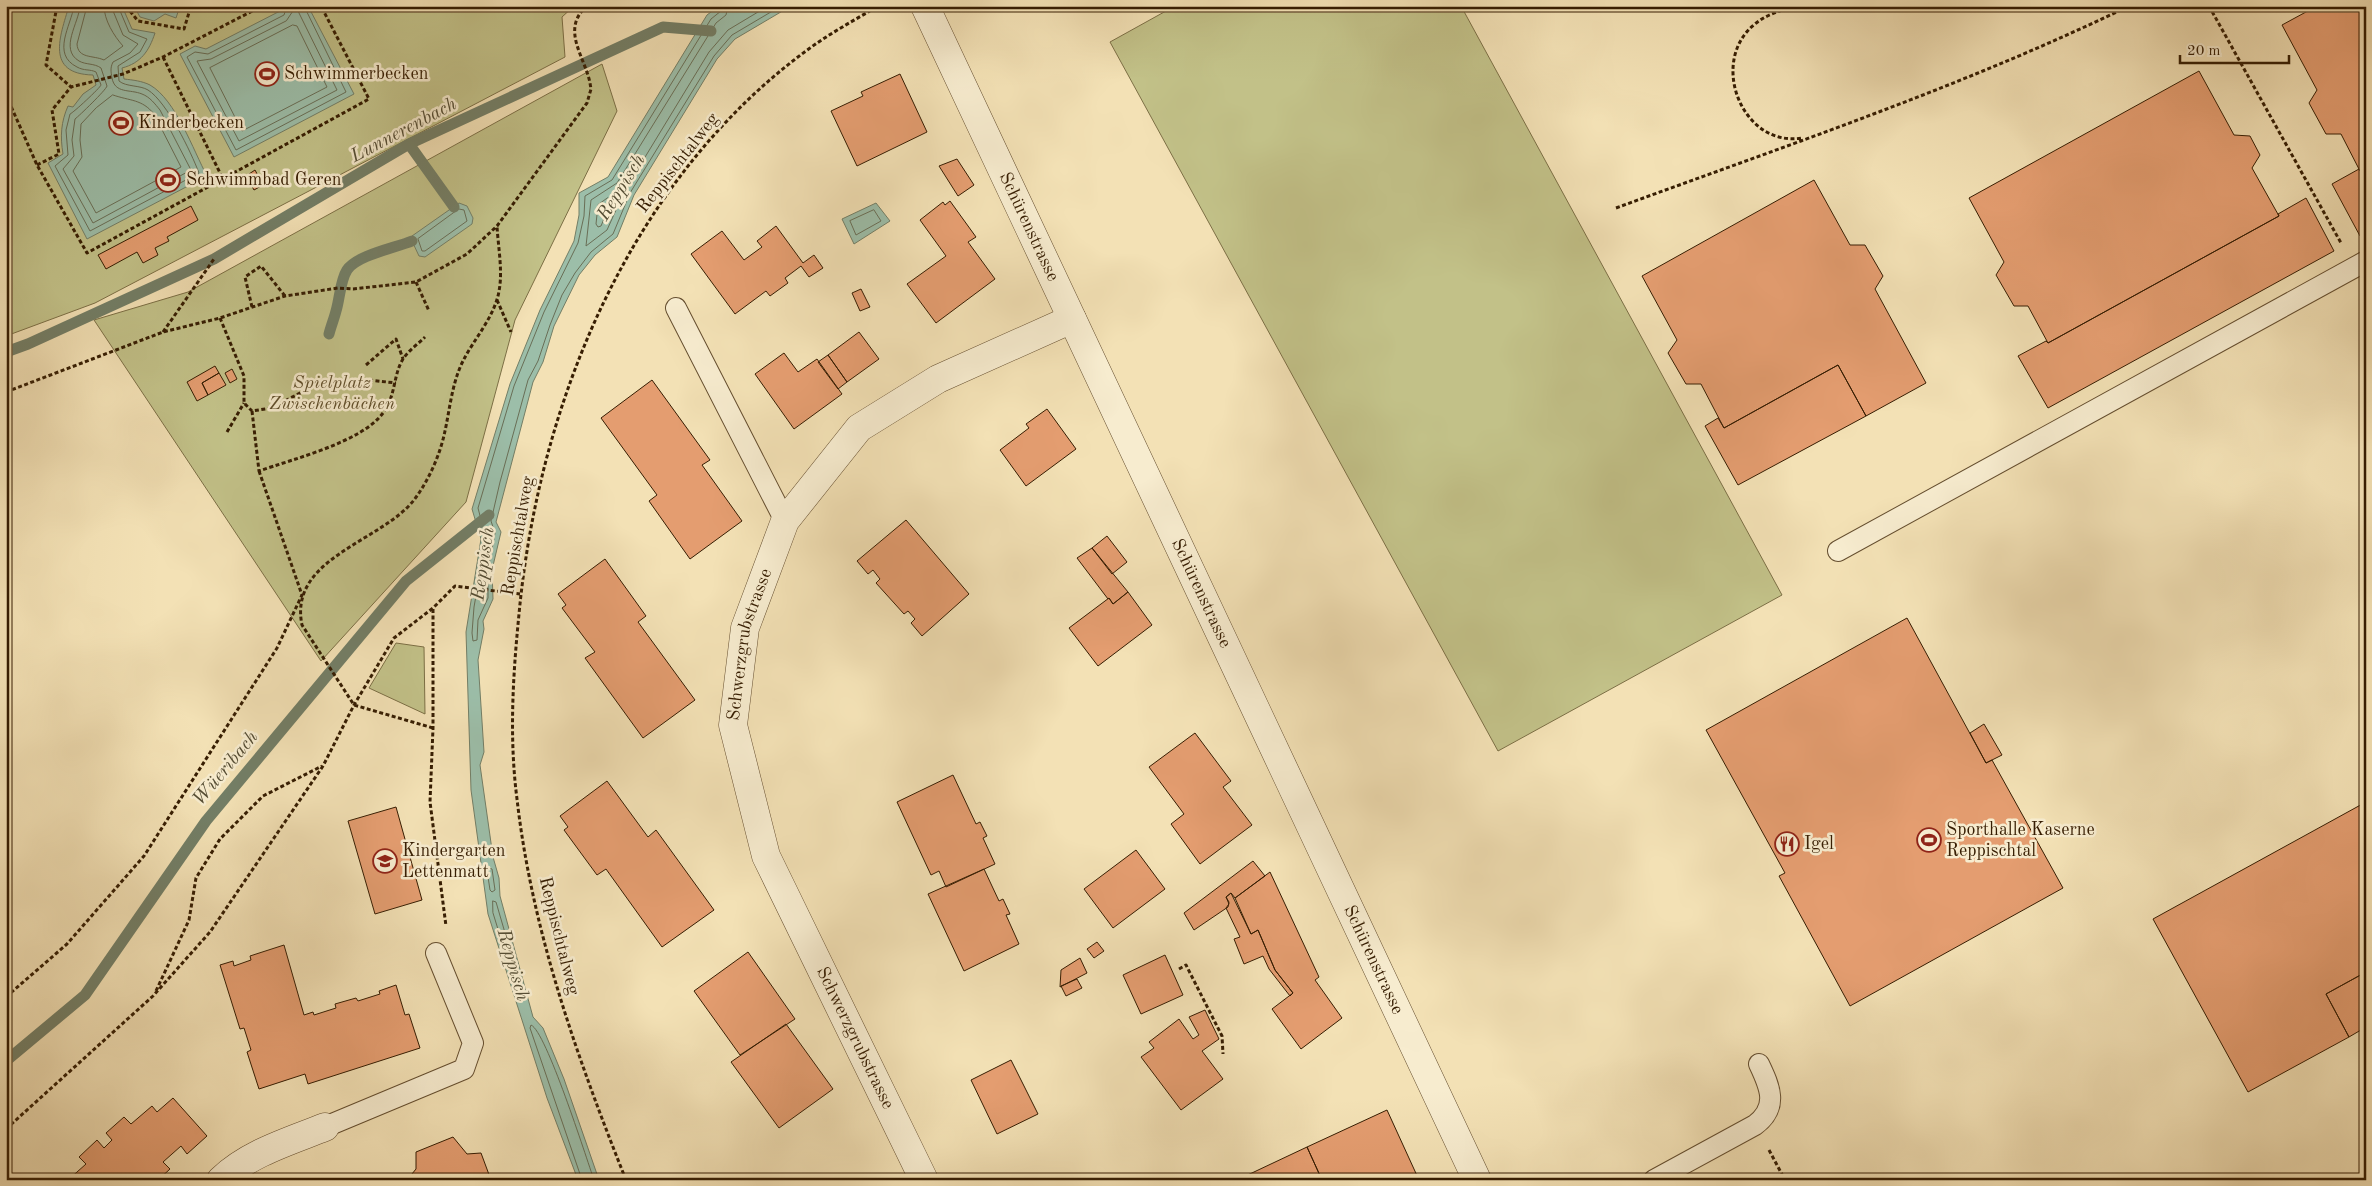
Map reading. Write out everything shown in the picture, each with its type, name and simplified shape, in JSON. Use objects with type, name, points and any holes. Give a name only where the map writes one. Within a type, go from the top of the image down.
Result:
[{"type":"street","name":"Schürenstrasse","points":[[925,6],[1477,1180]]},
{"type":"street","name":"Schwerzgrubstrasse","points":[[924,1180],[766,856],[733,725],[745,628],[785,521],[859,428],[938,379],[1072,319]]},
{"type":"street","points":[[221,1180],[231,1170],[258,1154],[325,1127]]},
{"type":"lane","points":[[1838,552],[2360,264]]},
{"type":"lane","points":[[676,308],[785,521]]},
{"type":"lane","points":[[325,1127],[464,1069],[473,1043],[436,954]]},
{"type":"lane","points":[[1654,1180],[1756,1125],[1764,1118],[1769,1107],[1770,1086],[1759,1064]]},
{"type":"path","points":[[57,6],[46,65],[71,87]]},
{"type":"path","points":[[126,6],[138,21],[184,29],[191,6]]},
{"type":"path","points":[[37,165],[59,154],[52,110],[71,87],[123,74],[163,57],[262,6]]},
{"type":"path","points":[[6,95],[37,165],[86,252],[369,99],[321,6]]},
{"type":"path","points":[[6,392],[163,332],[220,318],[285,296],[338,288],[353,289],[416,282],[467,254],[497,226],[587,103],[591,89],[589,77],[577,49],[574,28],[580,12],[587,6]]},
{"type":"path","name":"Reppischtalweg","points":[[626,1180],[590,1088],[551,967],[527,863],[516,795],[512,720],[521,594],[531,525],[547,452],[558,417],[590,333],[633,249],[656,212],[694,160],[732,116],[770,80],[808,49],[878,6]]},
{"type":"path","points":[[1801,6],[1777,12],[1754,24],[1739,44],[1732,70],[1733,85],[1737,98],[1744,110],[1763,128],[1787,138],[1815,135]]},
{"type":"path","points":[[1616,208],[1815,135],[2054,42],[2129,6]]},
{"type":"path","points":[[2208,6],[2360,264]]},
{"type":"path","points":[[163,57],[223,179]]},
{"type":"path","points":[[6,997],[66,944],[144,856],[277,648],[302,596],[316,575],[330,560],[348,546],[391,522],[412,502],[422,488],[442,444],[460,368],[497,300],[500,286],[497,226]]},
{"type":"path","points":[[163,332],[214,259]]},
{"type":"path","points":[[252,307],[246,277],[261,266],[285,296]]},
{"type":"path","points":[[416,282],[429,311]]},
{"type":"path","points":[[497,300],[511,332]]},
{"type":"path","points":[[220,318],[244,376],[244,403],[227,432]]},
{"type":"path","points":[[259,471],[342,442],[360,433],[382,414],[391,400],[403,359],[425,337]]},
{"type":"path","points":[[366,365],[396,339],[403,359]]},
{"type":"path","points":[[368,380],[396,383]]},
{"type":"path","points":[[252,411],[270,408],[310,388]]},
{"type":"path","points":[[244,403],[252,411],[259,471],[302,596],[300,612],[302,625],[354,705],[433,728]]},
{"type":"path","points":[[6,1129],[153,996],[210,932],[322,766],[354,705],[394,638],[433,608],[455,586],[521,594]]},
{"type":"path","points":[[433,608],[433,728],[430,802],[446,928],[436,954]]},
{"type":"path","points":[[153,996],[189,920],[196,878],[220,839],[263,796],[322,766]]},
{"type":"path","points":[[1179,969],[1186,965],[1222,1036],[1223,1054]]},
{"type":"green space","name":"Schwimmbad Geren","points":[[6,6],[574,6],[562,17],[565,57],[95,303],[6,336]]},
{"type":"green space","points":[[1175,6],[1461,6],[1782,595],[1498,751],[1110,42]]},
{"type":"green space","name":"Spielplatz Zwischenbächen","points":[[602,64],[617,111],[515,320],[466,502],[321,661],[94,320],[188,292]]},
{"type":"green space","points":[[396,643],[424,647],[425,714],[369,688]]},
{"type":"water","name":"Kinderbecken","points":[[69,6],[122,6],[132,29],[155,33],[143,55],[134,63],[122,68],[124,79],[150,85],[168,102],[183,126],[207,176],[87,239],[48,163],[63,154],[62,129],[68,106],[73,107],[83,94],[96,85],[93,75],[78,73],[68,68],[62,61],[60,41]]},
{"type":"water","points":[[134,6],[180,6],[176,18],[165,14],[154,21],[140,17]]},
{"type":"water","name":"Schwimmerbecken","points":[[283,6],[308,6],[354,94],[234,157],[180,54],[195,46],[206,49],[282,10]]},
{"type":"water","name":"Reppisch","points":[[719,6],[791,6],[735,39],[717,59],[634,195],[617,237],[595,255],[579,275],[554,326],[543,362],[533,382],[496,522],[501,532],[492,570],[493,599],[483,621],[484,629],[478,660],[484,752],[480,765],[493,857],[499,878],[500,896],[533,1017],[543,1028],[564,1079],[599,1180],[578,1180],[547,1098],[488,914],[471,790],[466,632],[481,539],[472,509],[510,384],[540,310],[574,241],[579,215],[579,193],[608,177],[707,15]]},
{"type":"water","points":[[459,203],[467,206],[473,218],[472,224],[425,257],[419,256],[412,241],[412,236]]},
{"type":"water","points":[[876,203],[890,221],[854,244],[842,219]]},
{"type":"building","points":[[2317,6],[2366,6],[2366,168],[2360,171],[2341,134],[2326,134],[2309,103],[2317,90],[2282,25]]},
{"type":"building","points":[[2199,71],[2234,135],[2250,136],[2260,155],[2252,168],[2279,216],[2048,343],[2028,306],[2014,306],[1996,275],[2004,262],[1969,198]]},
{"type":"building","points":[[900,74],[927,132],[857,166],[831,111],[863,96],[861,92]]},
{"type":"building","points":[[957,159],[974,185],[958,196],[939,166]]},
{"type":"building","points":[[2366,168],[2366,233],[2360,236],[2332,184],[2359,169],[2360,171]]},
{"type":"building","points":[[255,170],[263,185],[254,190],[246,176]]},
{"type":"building","points":[[1814,180],[1850,245],[1865,245],[1883,276],[1875,289],[1926,383],[1866,416],[1838,365],[1724,428],[1701,384],[1686,384],[1668,353],[1677,340],[1642,276]]},
{"type":"building","points":[[2306,198],[2334,251],[2048,408],[2018,356],[2046,341],[2048,343],[2279,216],[2278,214]]},
{"type":"building","points":[[950,201],[976,237],[968,242],[995,279],[936,323],[907,284],[946,256],[920,220],[943,202],[945,205]]},
{"type":"building","points":[[191,206],[198,220],[167,237],[169,241],[155,248],[158,255],[143,263],[137,252],[106,269],[98,255]]},
{"type":"building","points":[[776,226],[803,263],[814,255],[823,268],[809,277],[801,266],[785,278],[788,283],[770,296],[766,291],[735,314],[691,254],[722,231],[744,260],[762,247],[757,241]]},
{"type":"building","points":[[861,289],[870,307],[860,311],[852,293]]},
{"type":"building","points":[[859,332],[879,359],[847,382],[828,355]]},
{"type":"building","points":[[784,353],[798,372],[817,359],[842,394],[794,429],[755,374]]},
{"type":"building","points":[[828,355],[847,382],[838,389],[818,362]]},
{"type":"building","points":[[1838,365],[1866,416],[1738,485],[1705,426],[1718,418],[1724,428]]},
{"type":"building","points":[[215,366],[219,373],[202,383],[208,395],[197,401],[187,382]]},
{"type":"building","points":[[232,369],[237,379],[230,383],[225,373]]},
{"type":"building","points":[[219,373],[226,385],[208,395],[202,383]]},
{"type":"building","points":[[652,380],[710,460],[702,465],[742,521],[690,559],[649,501],[657,495],[601,418]]},
{"type":"building","points":[[1047,409],[1076,449],[1026,486],[1000,450],[1029,428],[1026,424]]},
{"type":"building","points":[[906,520],[969,594],[922,636],[911,623],[915,619],[908,611],[904,614],[876,583],[880,579],[873,570],[868,574],[857,561]]},
{"type":"building","points":[[1107,536],[1127,562],[1112,574],[1092,548]]},
{"type":"building","points":[[1092,548],[1128,592],[1113,604],[1077,558]]},
{"type":"building","points":[[605,559],[646,616],[638,622],[695,700],[643,738],[585,658],[595,652],[562,608],[566,605],[558,594]]},
{"type":"building","points":[[1128,592],[1152,625],[1098,666],[1069,628],[1109,598],[1113,604]]},
{"type":"building","points":[[1907,618],[1986,763],[1992,760],[2063,888],[1850,1006],[1779,876],[1785,873],[1706,730]]},
{"type":"building","points":[[1984,724],[2002,755],[1986,763],[1970,733]]},
{"type":"building","points":[[1195,733],[1231,781],[1223,787],[1252,825],[1200,864],[1171,824],[1184,814],[1149,767]]},
{"type":"building","points":[[953,775],[976,824],[980,822],[987,836],[983,838],[995,864],[946,887],[939,871],[931,875],[897,802]]},
{"type":"building","points":[[607,781],[648,837],[656,830],[714,910],[662,947],[606,869],[597,875],[564,830],[568,827],[560,816]]},
{"type":"building","points":[[2366,802],[2366,972],[2326,994],[2349,1037],[2248,1092],[2153,919]]},
{"type":"building","name":"Kindergarten Lettenmatt","points":[[396,807],[422,900],[375,914],[348,821]]},
{"type":"building","points":[[1136,850],[1165,889],[1113,928],[1084,889]]},
{"type":"building","points":[[1253,861],[1265,876],[1235,898],[1231,893],[1226,897],[1229,902],[1228,907],[1194,930],[1184,913]]},
{"type":"building","points":[[984,869],[999,901],[1003,899],[1010,914],[1006,915],[1019,944],[964,971],[928,894]]},
{"type":"building","points":[[1270,872],[1319,977],[1315,980],[1342,1018],[1301,1049],[1272,1009],[1293,993],[1275,970],[1258,930],[1251,934],[1235,898]]},
{"type":"building","points":[[1231,893],[1251,934],[1258,930],[1275,970],[1293,993],[1290,996],[1269,969],[1263,956],[1244,964],[1234,939],[1240,937],[1226,908],[1229,904],[1226,897]]},
{"type":"building","points":[[1097,942],[1104,951],[1094,958],[1087,949]]},
{"type":"building","points":[[284,945],[304,1015],[313,1012],[314,1015],[336,1008],[335,1004],[356,998],[358,1001],[380,994],[379,991],[396,985],[405,1015],[409,1014],[420,1048],[308,1084],[305,1074],[259,1089],[247,1052],[251,1050],[244,1028],[240,1029],[220,965],[233,961],[234,966],[251,960],[250,956]]},
{"type":"building","points":[[748,952],[795,1019],[740,1055],[694,991]]},
{"type":"building","points":[[1165,955],[1183,995],[1141,1014],[1123,975]]},
{"type":"building","points":[[1080,958],[1087,973],[1060,987],[1061,970]]},
{"type":"building","points":[[2366,972],[2366,1027],[2349,1037],[2326,994]]},
{"type":"building","points":[[1077,979],[1082,988],[1066,996],[1061,986]]},
{"type":"building","points":[[1205,1010],[1219,1039],[1202,1051],[1223,1079],[1181,1110],[1141,1057],[1154,1048],[1149,1042],[1179,1019],[1193,1039],[1199,1035],[1189,1017]]},
{"type":"building","points":[[786,1024],[833,1089],[779,1128],[731,1062]]},
{"type":"building","points":[[1011,1060],[1038,1114],[997,1134],[971,1080]]},
{"type":"building","points":[[173,1098],[207,1136],[187,1154],[181,1146],[163,1162],[170,1169],[158,1180],[148,1180],[146,1177],[143,1180],[68,1180],[86,1164],[79,1157],[97,1140],[104,1148],[112,1140],[106,1133],[124,1117],[131,1124],[152,1106],[157,1112]]},
{"type":"building","points":[[1387,1110],[1419,1180],[1322,1180],[1307,1147]]},
{"type":"building","points":[[453,1137],[467,1154],[481,1153],[491,1180],[407,1180],[416,1169],[416,1152]]},
{"type":"building","points":[[1307,1147],[1322,1180],[1237,1180]]},
{"type":"waterway","name":"Lunnerenbach","points":[[6,352],[28,344],[214,259],[409,144],[663,27],[711,31]]},
{"type":"waterway","points":[[409,144],[454,207]]},
{"type":"waterway","points":[[329,334],[347,270],[367,256],[412,241]]},
{"type":"waterway","name":"Wüeribach","points":[[6,1061],[85,995],[206,821],[406,581],[489,515]]},
{"type":"place","name":"Schwimmerbecken","points":[[267,74]]},
{"type":"place","name":"Kinderbecken","points":[[121,123]]},
{"type":"place","name":"Schwimmbad Geren","points":[[168,180]]},
{"type":"place","name":"Sporthalle Kaserne Reppischtal","points":[[1929,840]]},
{"type":"place","name":"Igel","points":[[1787,844]]},
{"type":"place","name":"Kindergarten Lettenmatt","points":[[385,861]]}]
